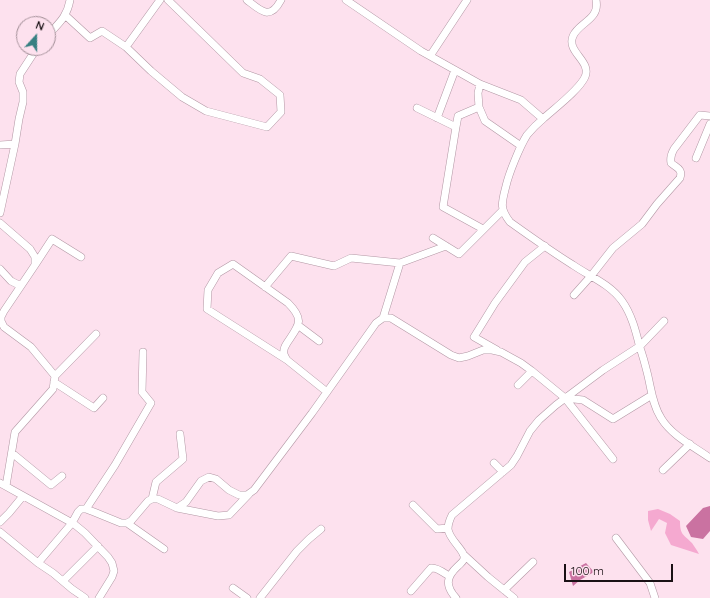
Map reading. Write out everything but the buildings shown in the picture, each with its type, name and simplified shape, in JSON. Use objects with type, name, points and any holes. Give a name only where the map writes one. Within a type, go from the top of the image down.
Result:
[{"type":"street","points":[[56,26],[65,15],[70,0]]},
{"type":"street","points":[[126,47],[160,0]]},
{"type":"street","points":[[65,15],[90,38],[102,31],[126,47],[151,71],[182,97],[206,112],[267,127],[281,112],[280,95],[260,79],[243,73],[168,0]]},
{"type":"street","points":[[247,0],[262,11],[269,13],[274,11],[282,0]]},
{"type":"street","points":[[347,0],[421,51],[480,84],[521,100],[543,118]]},
{"type":"street","points":[[430,56],[467,0]]},
{"type":"street","points":[[596,0],[597,7],[592,18],[575,33],[571,42],[586,68],[585,78],[576,89],[543,118],[527,136],[521,146],[507,181],[502,203],[503,210],[505,216],[510,222],[612,290],[622,300],[635,329],[656,409],[661,418],[671,430],[710,458]]},
{"type":"street","points":[[0,213],[23,102],[20,74],[32,56]]},
{"type":"street","points":[[437,118],[455,70]]},
{"type":"street","points":[[480,84],[478,93],[479,107],[485,121],[521,146]]},
{"type":"street","points":[[479,107],[458,116],[443,207],[483,229]]},
{"type":"street","points":[[418,108],[456,127]]},
{"type":"street","points":[[574,295],[613,248],[642,224],[680,178],[682,174],[681,171],[671,163],[670,159],[674,150],[700,115],[710,116]]},
{"type":"street","points":[[696,158],[710,124]]},
{"type":"street","points":[[0,146],[15,144]]},
{"type":"street","points":[[433,238],[459,254],[503,210]]},
{"type":"street","points":[[0,223],[30,249],[35,257],[35,265]]},
{"type":"street","points":[[81,257],[52,239],[4,311],[1,321],[4,326],[31,347],[55,379],[94,408],[103,398]]},
{"type":"street","points":[[265,287],[291,256],[334,266],[350,258],[400,263],[446,246]]},
{"type":"street","points":[[545,246],[525,262],[495,303],[474,337],[532,371],[565,398],[613,459]]},
{"type":"street","points":[[383,318],[400,263]]},
{"type":"street","points":[[287,360],[284,354],[284,347],[299,326],[298,316],[295,310],[288,303],[233,264],[218,273],[208,290],[207,309],[287,360],[327,392]]},
{"type":"street","points":[[0,269],[11,281],[21,286]]},
{"type":"street","points":[[152,498],[158,499],[177,508],[218,516],[230,515],[254,490],[312,413],[376,323],[383,318],[391,318],[451,355],[459,358],[483,350],[501,352]]},
{"type":"street","points":[[514,598],[463,554],[449,535],[448,528],[452,515],[511,465],[530,431],[539,420],[556,405],[603,370],[640,346],[664,321]]},
{"type":"street","points":[[299,326],[319,341]]},
{"type":"street","points":[[96,334],[55,379],[53,389],[15,432],[12,453],[3,484],[72,523],[108,557],[112,563],[114,571],[99,598]]},
{"type":"street","points":[[86,509],[115,465],[151,403],[142,392],[143,352]]},
{"type":"street","points":[[518,386],[532,371]]},
{"type":"street","points":[[565,398],[584,400],[613,419],[652,395]]},
{"type":"street","points":[[126,523],[130,521],[152,498],[156,482],[183,459],[180,434]]},
{"type":"street","points":[[663,470],[690,444]]},
{"type":"street","points":[[12,453],[51,485],[62,476]]},
{"type":"street","points":[[494,463],[503,472]]},
{"type":"street","points":[[177,508],[186,502],[201,481],[209,477],[216,479],[229,490],[239,495],[247,495],[254,490]]},
{"type":"street","points":[[0,522],[24,496]]},
{"type":"street","points":[[413,505],[438,529],[448,528]]},
{"type":"street","points":[[38,563],[72,523],[81,509],[86,509],[121,523],[126,523],[164,549]]},
{"type":"street","points":[[260,598],[297,551],[321,529]]},
{"type":"street","points":[[0,532],[85,598]]},
{"type":"street","points":[[616,538],[650,583],[655,598]]},
{"type":"street","points":[[63,581],[98,546]]},
{"type":"street","points":[[456,598],[449,587],[448,582],[449,576],[462,562],[464,558],[463,554]]},
{"type":"street","points":[[504,590],[533,562]]},
{"type":"street","points":[[411,591],[433,567],[449,576]]},
{"type":"street","points":[[233,588],[247,598]]},
{"type":"shaded area","points":[[710,506],[710,531],[703,539],[691,537],[686,526],[703,508]]},
{"type":"shaded area","points":[[658,509],[670,514],[680,521],[683,534],[692,543],[699,554],[671,545],[665,533],[667,523],[659,519],[651,531],[648,520],[648,511]]},
{"type":"shaded area","points":[[586,563],[594,572],[573,586],[569,572]]}]
